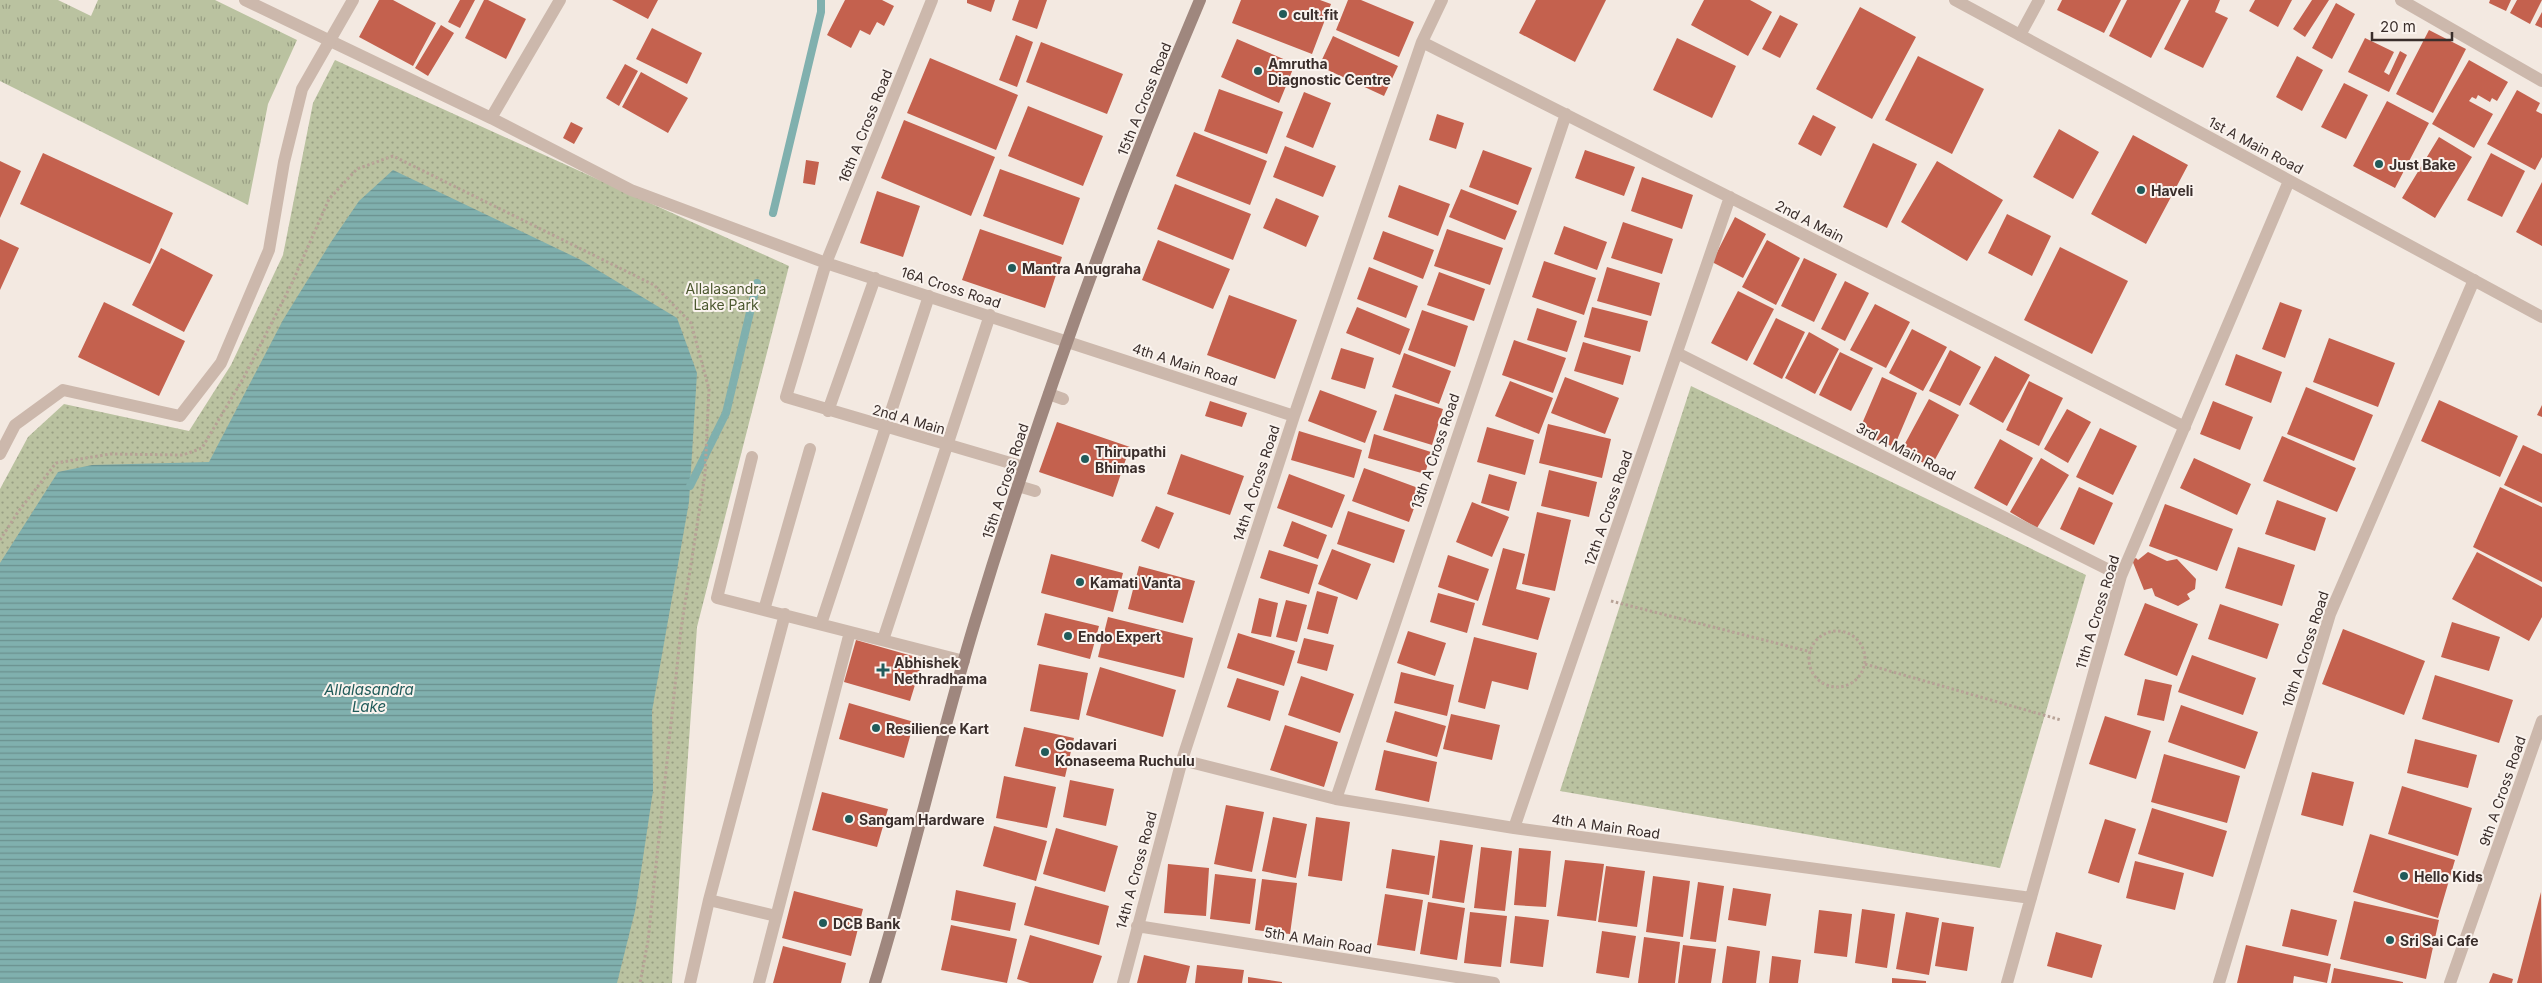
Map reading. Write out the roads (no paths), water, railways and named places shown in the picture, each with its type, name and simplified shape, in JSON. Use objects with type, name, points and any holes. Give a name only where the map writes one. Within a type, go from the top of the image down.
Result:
[{"type":"main road","name":"15th A Cross Road","points":[[876,983],[964,661],[1024,467],[1126,184],[1200,0]]},
{"type":"street","name":"16A Cross Road","points":[[245,0],[491,118],[631,190],[826,263],[1068,341]]},
{"type":"street","points":[[0,454],[15,425],[63,390],[180,416],[186,409],[221,363],[269,250],[284,162],[302,88],[353,0]]},
{"type":"street","points":[[491,118],[560,0]]},
{"type":"street","name":"16th A Cross Road","points":[[786,397],[826,263],[932,0]]},
{"type":"street","name":"14th A Cross Road","points":[[1123,983],[1182,760],[1294,416],[1422,42],[1442,0]]},
{"type":"street","name":"1st A Main Road","points":[[1955,0],[2542,317]]},
{"type":"street","points":[[2020,35],[2039,0]]},
{"type":"street","points":[[2401,0],[2542,81]]},
{"type":"street","name":"2nd A Main","points":[[1422,42],[2185,428]]},
{"type":"street","name":"13th A Cross Road","points":[[1336,799],[1566,114]]},
{"type":"street","name":"11th A Cross Road","points":[[2007,983],[2121,576],[2290,181]]},
{"type":"street","name":"12th A Cross Road","points":[[1514,828],[1730,197]]},
{"type":"street","points":[[828,411],[874,278]]},
{"type":"street","name":"10th A Cross Road","points":[[2219,983],[2330,614],[2474,280]]},
{"type":"street","points":[[821,624],[929,296]]},
{"type":"street","points":[[883,640],[990,316]]},
{"type":"street","name":"4th A Main Road","points":[[1068,341],[1294,416]]},
{"type":"street","name":"3rd A Main Road","points":[[1677,353],[2121,576]]},
{"type":"street","points":[[1049,394],[1063,399]]},
{"type":"street","name":"2nd A Main","points":[[786,397],[828,411],[1024,467]]},
{"type":"street","points":[[764,610],[810,450]]},
{"type":"street","points":[[752,457],[717,598],[964,661]]},
{"type":"street","points":[[1018,486],[1035,492]]},
{"type":"street","points":[[690,983],[709,900],[785,614]]},
{"type":"street","points":[[759,983],[850,632]]},
{"type":"street","name":"9th A Cross Road","points":[[2450,983],[2542,721]]},
{"type":"street","name":"4th A Main Road","points":[[1182,760],[1336,799],[1514,828],[2031,898]]},
{"type":"street","points":[[709,900],[776,916]]},
{"type":"street","name":"5th A Main Road","points":[[1137,926],[1494,983]]},
{"type":"water","name":"Allalasandra Lake","points":[[393,170],[581,260],[677,318],[697,373],[689,502],[652,711],[653,791],[635,911],[617,983],[0,983],[0,563],[58,472],[92,465],[209,462],[283,320],[331,242],[359,201]]},
{"type":"waterway","points":[[773,213],[821,12],[821,0]]},
{"type":"waterway","points":[[690,486],[726,413],[757,283]]},
{"type":"place","name":"cult.fit","points":[[1283,14]]},
{"type":"place","name":"Amrutha Diagnostic Centre","points":[[1258,71]]},
{"type":"place","name":"Just Bake","points":[[2379,164]]},
{"type":"place","name":"Haveli","points":[[2141,190]]},
{"type":"place","name":"Mantra Anugraha","points":[[1012,268]]},
{"type":"place","name":"Thirupathi Bhimas","points":[[1085,459]]},
{"type":"place","name":"Kamati Vanta","points":[[1080,582]]},
{"type":"place","name":"Endo Expert","points":[[1068,636]]},
{"type":"place","name":"Abhishek Nethradhama","points":[[883,670]]},
{"type":"place","name":"Resilience Kart","points":[[876,728]]},
{"type":"place","name":"Godavari Konaseema Ruchulu","points":[[1045,752]]},
{"type":"place","name":"Sangam Hardware","points":[[849,819]]},
{"type":"place","name":"Hello Kids","points":[[2404,876]]},
{"type":"place","name":"DCB Bank","points":[[823,923]]},
{"type":"place","name":"Sri Sai Cafe","points":[[2390,940]]},
{"type":"park label","name":"Allalasandra Lake Park","points":[[726,296]]}]
